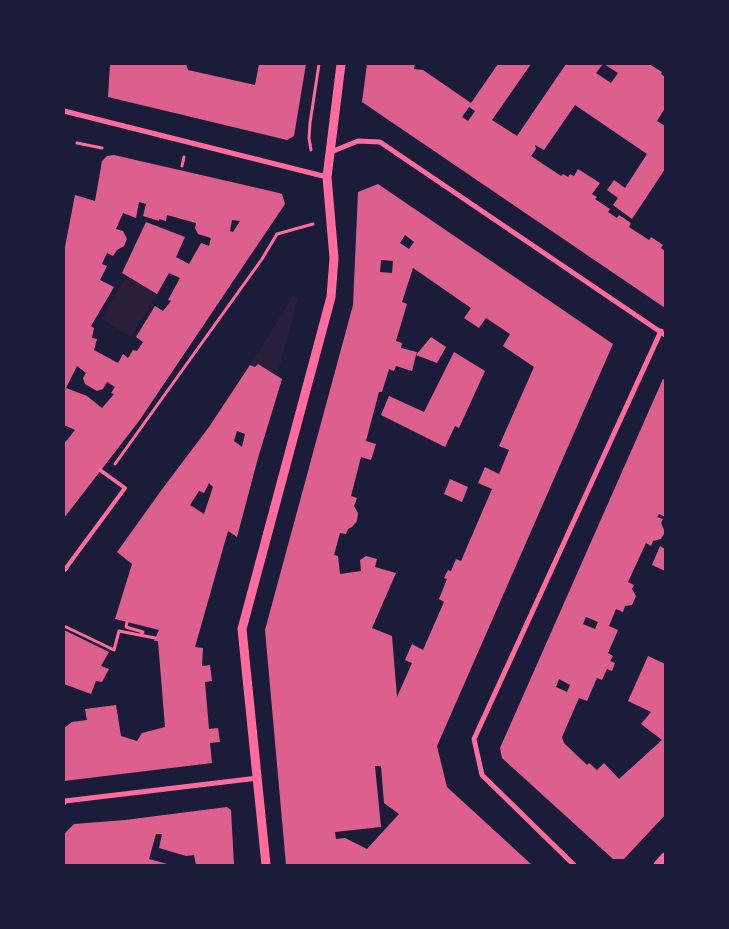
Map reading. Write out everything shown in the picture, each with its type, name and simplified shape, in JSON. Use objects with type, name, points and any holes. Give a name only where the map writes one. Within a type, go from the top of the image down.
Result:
[{"type":"street","points":[[266,865],[242,629],[331,297],[334,258],[327,177],[341,64]]},
{"type":"street","points":[[64,111],[327,177]]},
{"type":"street","points":[[331,152],[358,141],[380,142],[663,333],[474,739],[482,775],[574,865]]},
{"type":"street","points":[[64,803],[258,778]]},
{"type":"street","points":[[658,865],[665,857]]},
{"type":"lane","points":[[65,569],[125,488],[100,470]]},
{"type":"path","points":[[77,143],[102,148]]},
{"type":"path","points":[[107,475],[262,259],[277,234],[309,224]]},
{"type":"path","points":[[127,622],[126,627],[142,632],[141,636]]},
{"type":"path","points":[[64,626],[114,650],[119,631],[155,638]]},
{"type":"shaded area","points":[[127,277],[157,294],[131,337],[101,319]]},
{"type":"shaded area","points":[[293,296],[298,298],[277,376],[258,364],[255,367],[250,365]]},
{"type":"building","points":[[110,64],[186,64],[188,70],[255,85],[259,64],[306,64],[294,136],[287,140],[108,97]]},
{"type":"building","points":[[367,64],[415,64],[414,69],[423,70],[471,103],[498,64],[531,64],[492,120],[517,136],[566,64],[603,64],[596,73],[611,83],[618,73],[604,64],[649,64],[662,72],[661,74],[665,77],[665,108],[657,121],[665,126],[665,169],[632,219],[613,205],[618,198],[607,190],[614,180],[625,188],[647,154],[575,105],[544,150],[535,145],[536,149],[531,156],[561,176],[563,174],[568,177],[570,174],[574,176],[578,169],[600,183],[592,194],[597,197],[595,199],[610,209],[608,212],[617,218],[619,215],[631,223],[629,227],[649,240],[651,237],[663,245],[661,248],[665,251],[665,308],[362,102]],"holes":[[[469,107],[475,111],[468,121],[462,117]]]},
{"type":"building","points":[[114,155],[275,192],[282,194],[285,204],[139,421],[64,518],[64,444],[75,430],[64,425],[64,252],[75,195],[95,201],[102,161],[107,156]],"holes":[[[139,202],[146,204],[143,216],[166,221],[167,215],[196,223],[195,228],[198,234],[211,238],[209,246],[201,243],[189,264],[176,257],[185,237],[146,222],[122,273],[157,294],[169,273],[180,278],[168,300],[171,301],[163,311],[155,306],[136,337],[143,342],[137,351],[133,350],[128,358],[123,354],[118,363],[94,350],[97,339],[92,338],[94,328],[91,326],[114,287],[100,280],[107,266],[102,264],[107,253],[113,256],[117,250],[124,246],[127,239],[123,231],[116,229],[123,213],[136,218]],[[232,220],[240,221],[233,232],[230,231]],[[77,366],[86,373],[83,378],[85,384],[97,391],[103,389],[107,382],[115,387],[111,393],[114,394],[102,408],[87,396],[66,388]]]},
{"type":"building","points":[[378,184],[613,344],[437,746],[447,787],[532,865],[286,865],[265,630],[353,305],[358,192]],"holes":[[[405,235],[414,242],[409,249],[400,243]],[[381,260],[393,261],[392,273],[380,272]],[[413,268],[471,308],[464,318],[479,328],[486,318],[510,334],[503,346],[534,367],[499,446],[509,450],[499,474],[485,467],[478,483],[492,489],[461,561],[456,559],[451,571],[448,570],[444,578],[447,579],[439,599],[444,602],[423,650],[412,644],[405,660],[412,663],[397,697],[392,636],[372,628],[396,573],[375,567],[377,559],[366,556],[360,560],[361,571],[340,574],[338,556],[334,555],[340,533],[346,534],[348,529],[357,521],[358,513],[354,506],[357,498],[351,496],[361,457],[371,460],[376,444],[366,441],[379,392],[382,392],[389,369],[394,371],[396,366],[412,371],[417,352],[401,348],[402,343],[396,341],[407,304],[402,302]],[[375,766],[381,766],[384,803],[399,814],[367,849],[345,838],[336,839],[335,832],[381,827]]]},
{"type":"building","points":[[431,337],[446,347],[437,363],[416,355]]},
{"type":"building","points":[[454,352],[485,371],[459,428],[455,426],[445,447],[381,415],[389,396],[424,412]]},
{"type":"building","points":[[258,364],[282,379],[237,537],[228,531],[195,647],[203,648],[202,666],[210,665],[212,681],[205,682],[209,729],[218,728],[220,742],[210,743],[212,763],[64,781],[64,728],[72,722],[87,720],[85,709],[116,705],[121,736],[137,741],[142,733],[165,727],[158,641],[154,641],[159,630],[115,619],[132,564],[117,552],[209,427],[250,365],[255,367]],"holes":[[[237,431],[245,434],[242,447],[234,441]],[[209,483],[213,487],[204,514],[190,505],[199,491],[204,493]]]},
{"type":"building","points":[[663,379],[665,380],[665,517],[659,514],[657,517],[663,519],[661,523],[665,532],[661,539],[653,541],[651,546],[646,543],[628,582],[634,585],[632,589],[636,596],[632,605],[625,606],[623,612],[616,609],[609,626],[618,630],[608,653],[613,656],[610,661],[615,663],[612,671],[607,669],[602,680],[597,678],[587,701],[579,698],[562,737],[564,743],[587,765],[589,763],[597,770],[604,763],[619,779],[662,740],[641,724],[651,712],[628,701],[648,656],[665,664],[665,815],[624,859],[613,859],[502,758],[500,748]],"holes":[[[586,617],[598,622],[595,629],[583,624]],[[559,679],[570,685],[567,692],[556,687]]]},
{"type":"building","points":[[450,479],[468,487],[462,502],[444,494]]},
{"type":"building","points":[[660,546],[665,549],[665,571],[652,565]]},
{"type":"building","points":[[64,630],[109,652],[101,666],[109,669],[102,682],[96,681],[91,694],[64,684]]},
{"type":"building","points":[[227,807],[231,810],[234,865],[196,865],[194,855],[186,856],[159,848],[162,834],[156,834],[149,859],[171,865],[64,865],[64,834],[74,824],[125,820]]}]
